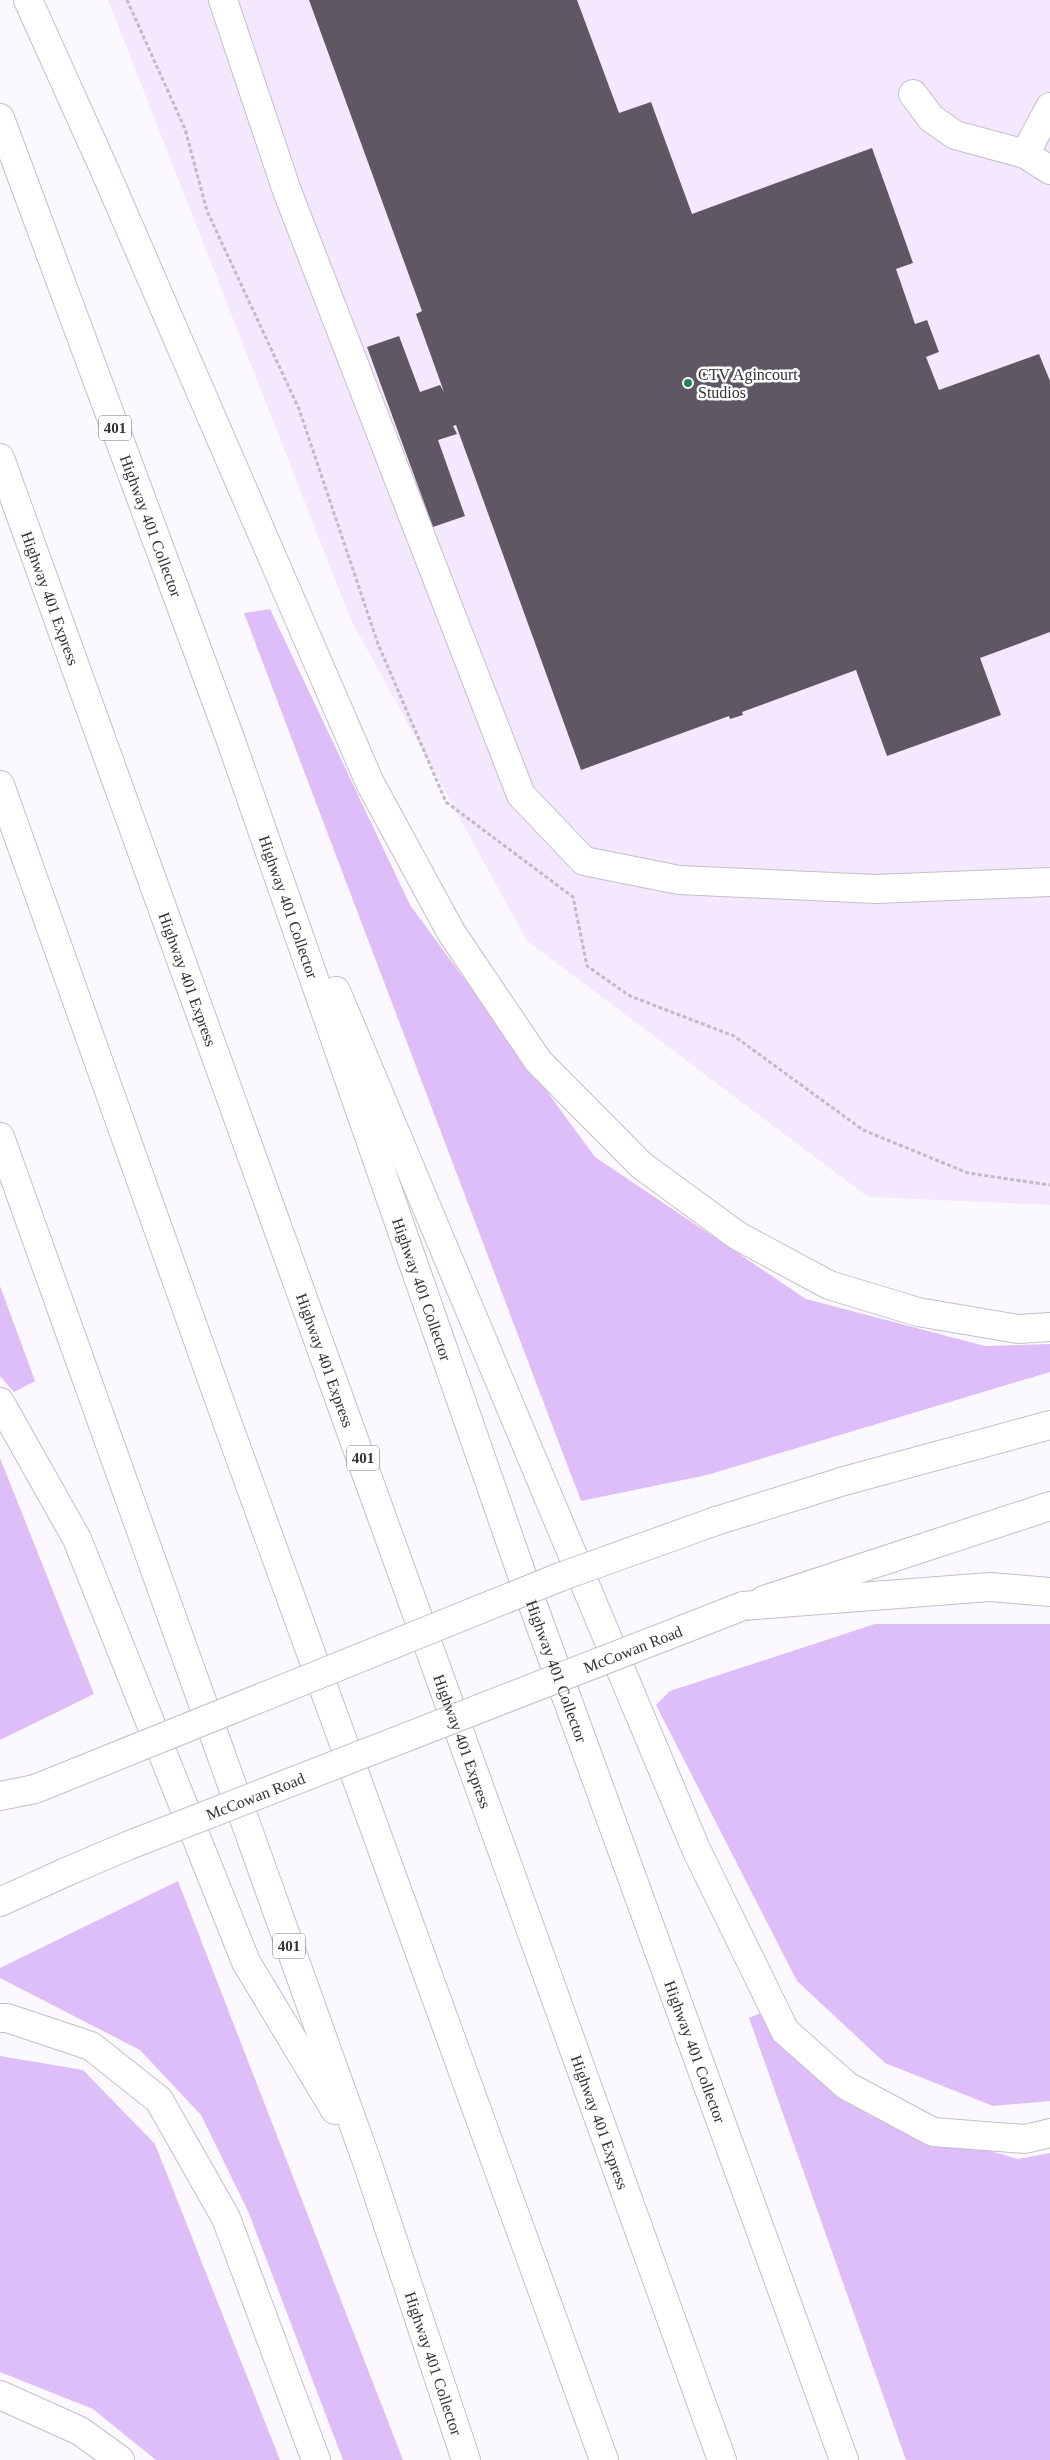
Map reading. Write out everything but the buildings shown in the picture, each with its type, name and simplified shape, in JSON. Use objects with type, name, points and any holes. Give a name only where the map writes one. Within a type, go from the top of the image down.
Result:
[{"type":"main road","points":[[28,0],[106,171],[370,782],[451,932],[538,1061],[641,1165],[738,1236],[829,1285],[918,1312],[1018,1329],[1050,1326]]},
{"type":"main road","points":[[223,0],[287,191],[521,795],[584,861],[679,880],[876,889],[1050,882]]},
{"type":"main road","points":[[913,94],[931,118],[955,135],[1025,154],[1050,170]]},
{"type":"main road","points":[[1025,154],[1050,107]]},
{"type":"main road","name":"Highway 401 Collector","points":[[0,118],[230,738],[522,1575],[844,2460]]},
{"type":"main road","name":"Highway 401 Express","points":[[0,458],[722,2460]]},
{"type":"main road","points":[[230,738],[696,1849],[785,2031],[846,2086],[933,2132],[1025,2139],[1050,2133]]},
{"type":"main road","points":[[0,785],[236,1447],[604,2460]]},
{"type":"main road","name":"Highway 401 Collector","points":[[0,1137],[367,2162],[466,2460]]},
{"type":"main road","points":[[0,1402],[77,1539],[246,1962],[367,2162]]},
{"type":"main road","points":[[0,1805],[35,1789],[560,1578],[716,1521],[844,1481],[1050,1425]]},
{"type":"main road","name":"McCowan Road","points":[[0,1902],[127,1846],[743,1606],[1050,1506]]},
{"type":"main road","points":[[743,1606],[990,1587],[1050,1592]]},
{"type":"main road","points":[[0,1796],[35,1789]]},
{"type":"main road","points":[[0,2018],[7,2018],[91,2046],[159,2100],[226,2218],[316,2460]]},
{"type":"main road","points":[[0,2395],[80,2431],[120,2460]]},
{"type":"shaded area","points":[[108,0],[1050,0],[1050,1205],[868,1197],[527,941],[351,620]]},
{"type":"shaded area","points":[[270,609],[410,905],[595,1157],[806,1299],[985,1346],[1050,1344],[1050,1372],[707,1475],[581,1501],[244,613]]},
{"type":"shaded area","points":[[0,1286],[35,1381],[14,1392],[0,1376]]},
{"type":"shaded area","points":[[0,1458],[94,1694],[0,1740]]},
{"type":"shaded area","points":[[875,1624],[1050,1624],[1050,2101],[993,2106],[885,2063],[797,1981],[656,1705],[670,1691]]},
{"type":"shaded area","points":[[178,1881],[403,2460],[343,2460],[248,2211],[201,2115],[140,2050],[0,1978],[0,1968]]},
{"type":"shaded area","points":[[765,2011],[804,2067],[870,2116],[1018,2159],[1050,2153],[1050,2460],[906,2460],[749,2018]]},
{"type":"shaded area","points":[[0,2056],[83,2070],[155,2144],[280,2460],[156,2460],[93,2409],[0,2372]]},
{"type":"place","name":"CTV Agincourt Studios","points":[[688,383]]}]
